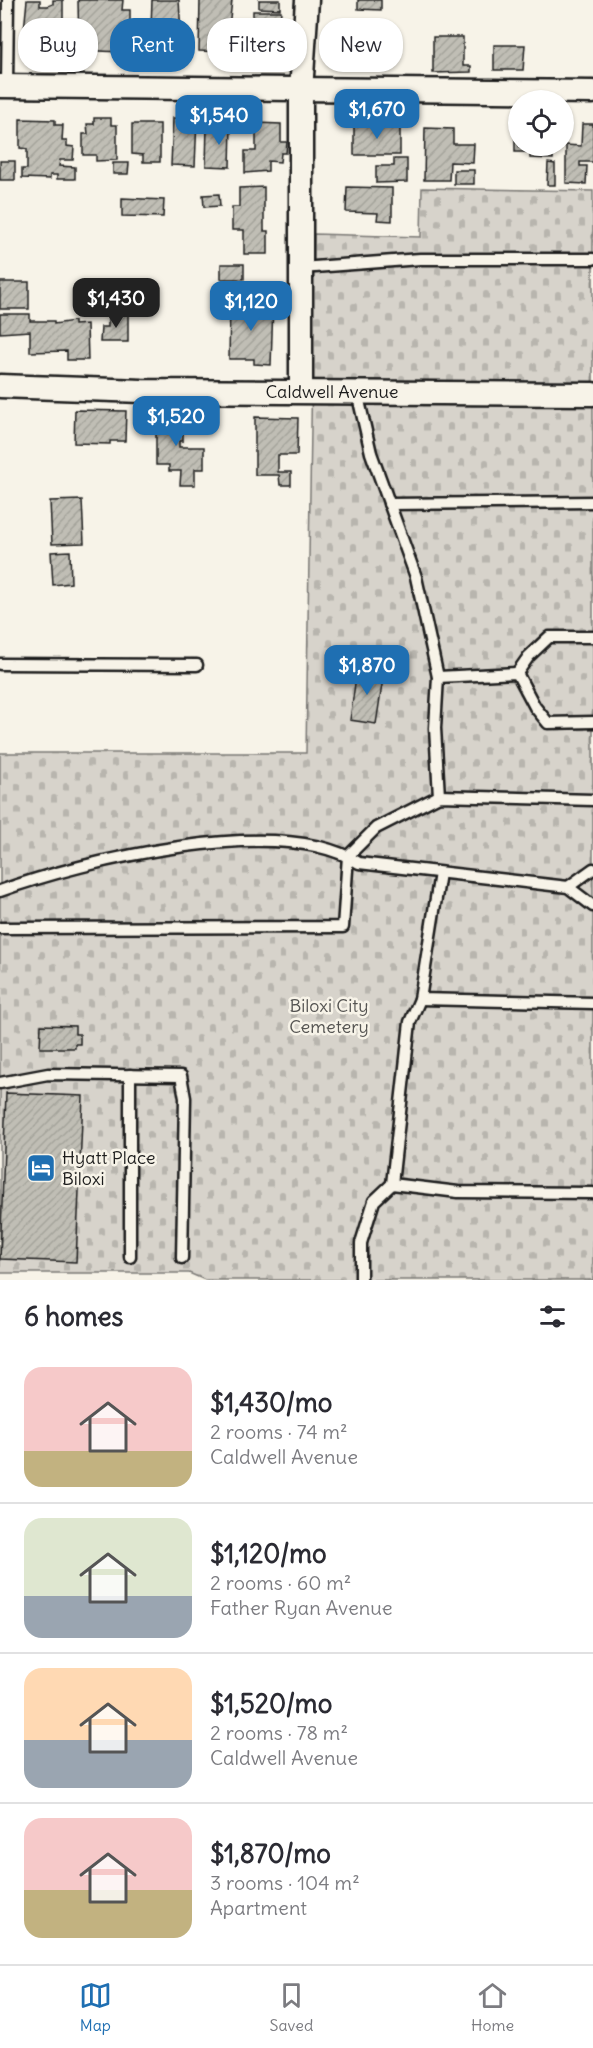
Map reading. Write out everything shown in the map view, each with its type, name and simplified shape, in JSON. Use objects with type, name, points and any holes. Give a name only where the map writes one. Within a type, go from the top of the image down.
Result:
[{"type":"street","points":[[301,391],[302,91],[307,0]]},
{"type":"street","points":[[4,86],[302,91],[593,92]]},
{"type":"street","name":"Caldwell Avenue","points":[[0,386],[142,391],[593,394]]},
{"type":"lane","points":[[4,86],[8,0]]},
{"type":"lane","points":[[301,268],[420,259],[593,259]]},
{"type":"lane","points":[[357,392],[371,453],[416,577],[438,677],[435,728],[439,796]]},
{"type":"lane","points":[[389,504],[593,502]]},
{"type":"lane","points":[[517,673],[529,656],[549,638],[593,637]]},
{"type":"lane","points":[[0,664],[197,665]]},
{"type":"lane","points":[[438,677],[517,673]]},
{"type":"lane","points":[[517,673],[535,707],[548,723],[593,723]]},
{"type":"lane","points":[[0,928],[343,927],[348,856],[376,828],[439,796],[593,800]]},
{"type":"lane","points":[[0,891],[96,862],[200,844],[265,841],[332,849],[359,863],[568,887],[593,906]]},
{"type":"lane","points":[[568,887],[593,869]]},
{"type":"lane","points":[[361,1280],[361,1244],[374,1201],[392,1184],[410,1022],[420,999],[440,873]]},
{"type":"lane","points":[[420,999],[593,1003]]},
{"type":"lane","points":[[0,1083],[48,1074],[181,1076],[185,1098],[182,1257]]},
{"type":"lane","points":[[129,1257],[130,1075]]},
{"type":"lane","points":[[392,1184],[458,1192],[593,1193]]},
{"type":"green space","name":"Biloxi City Cemetery","points":[[422,188],[593,191],[593,1280],[205,1280],[189,1273],[0,1273],[0,753],[306,753],[314,234],[421,237]]},
{"type":"building","points":[[27,0],[40,0],[40,6],[48,6],[53,4],[53,0],[63,0],[63,18],[25,18]]},
{"type":"building","points":[[78,0],[123,0],[122,10],[130,10],[130,18],[110,18],[110,52],[98,51],[98,18],[78,18]]},
{"type":"building","points":[[152,0],[179,0],[180,18],[151,18]]},
{"type":"building","points":[[200,0],[232,0],[230,18],[207,18],[207,51],[199,51]]},
{"type":"building","points":[[259,0],[280,0],[280,9],[259,8]]},
{"type":"building","points":[[358,0],[381,0],[381,10],[358,9]]},
{"type":"building","points":[[253,11],[281,11],[280,18],[253,18]]},
{"type":"building","points":[[433,37],[463,37],[463,66],[471,66],[471,72],[433,73]]},
{"type":"building","points":[[494,45],[525,45],[523,70],[494,70]]},
{"type":"building","points":[[94,118],[111,118],[111,125],[117,125],[117,160],[96,161],[96,155],[83,155],[83,134],[88,134],[87,124],[94,124]]},
{"type":"building","points":[[173,118],[197,119],[195,166],[171,165]]},
{"type":"building","points":[[20,119],[55,120],[55,125],[63,125],[62,141],[67,141],[67,146],[74,147],[73,160],[60,160],[59,166],[75,167],[75,179],[57,179],[57,175],[50,175],[50,179],[22,178],[22,169],[27,169],[27,149],[20,148]]},
{"type":"building","points":[[256,123],[281,124],[281,142],[287,142],[286,153],[281,153],[280,162],[268,161],[268,171],[245,173],[245,151],[256,151]]},
{"type":"building","points":[[132,124],[160,124],[160,162],[143,162],[143,155],[132,154]]},
{"type":"building","points":[[354,124],[400,125],[400,155],[354,155]]},
{"type":"building","points":[[582,124],[593,124],[593,162],[580,162],[580,166],[587,166],[586,184],[566,183],[566,156],[574,156],[574,146],[581,146]]},
{"type":"building","points":[[207,125],[231,125],[230,167],[206,166]]},
{"type":"building","points":[[425,128],[453,129],[453,144],[474,144],[473,163],[450,162],[449,180],[424,180]]},
{"type":"building","points":[[530,156],[553,156],[553,159],[530,158]]},
{"type":"building","points":[[394,159],[407,159],[407,182],[376,183],[376,166],[394,166]]},
{"type":"building","points":[[0,161],[15,161],[15,180],[0,180]]},
{"type":"building","points":[[113,163],[129,163],[128,174],[113,174]]},
{"type":"building","points":[[548,163],[555,164],[555,185],[547,185]]},
{"type":"building","points":[[454,170],[474,170],[474,184],[454,184]]},
{"type":"building","points":[[264,187],[264,231],[268,231],[268,254],[244,254],[244,230],[232,230],[232,207],[239,207],[239,188]]},
{"type":"building","points":[[347,187],[392,188],[392,221],[377,220],[378,213],[346,212]]},
{"type":"building","points":[[219,194],[220,206],[204,207],[203,195]]},
{"type":"building","points":[[122,198],[164,200],[163,217],[122,216]]},
{"type":"building","points":[[221,264],[244,264],[244,279],[221,279]]},
{"type":"building","points":[[0,282],[29,282],[29,309],[0,309]]},
{"type":"building","points":[[230,303],[273,304],[271,365],[254,364],[254,359],[229,359]]},
{"type":"building","points":[[0,314],[30,314],[30,321],[54,321],[54,324],[74,321],[74,325],[87,324],[88,360],[67,360],[67,351],[30,352],[30,331],[0,333]]},
{"type":"building","points":[[108,314],[128,314],[128,342],[100,342],[101,327],[108,327]]},
{"type":"building","points":[[156,408],[182,409],[182,421],[179,421],[179,427],[183,427],[183,441],[179,441],[179,447],[204,447],[204,469],[195,469],[195,485],[180,485],[181,471],[169,471],[169,465],[156,465]]},
{"type":"building","points":[[75,410],[126,411],[125,441],[110,441],[110,444],[74,443]]},
{"type":"building","points":[[255,417],[298,418],[297,455],[278,455],[278,472],[291,472],[291,485],[280,485],[279,475],[255,475]]},
{"type":"building","points":[[82,500],[84,543],[52,544],[50,501]]},
{"type":"building","points":[[70,551],[71,583],[53,585],[51,552]]},
{"type":"building","points":[[357,669],[384,672],[376,724],[350,720]]},
{"type":"building","points":[[41,1025],[75,1026],[75,1034],[80,1034],[80,1044],[75,1044],[75,1048],[40,1048]]},
{"type":"building","name":"Hyatt Place Biloxi","points":[[6,1093],[83,1096],[76,1262],[0,1259]]},
{"type":"place","name":"Hyatt Place Biloxi","points":[[41,1168]]}]
